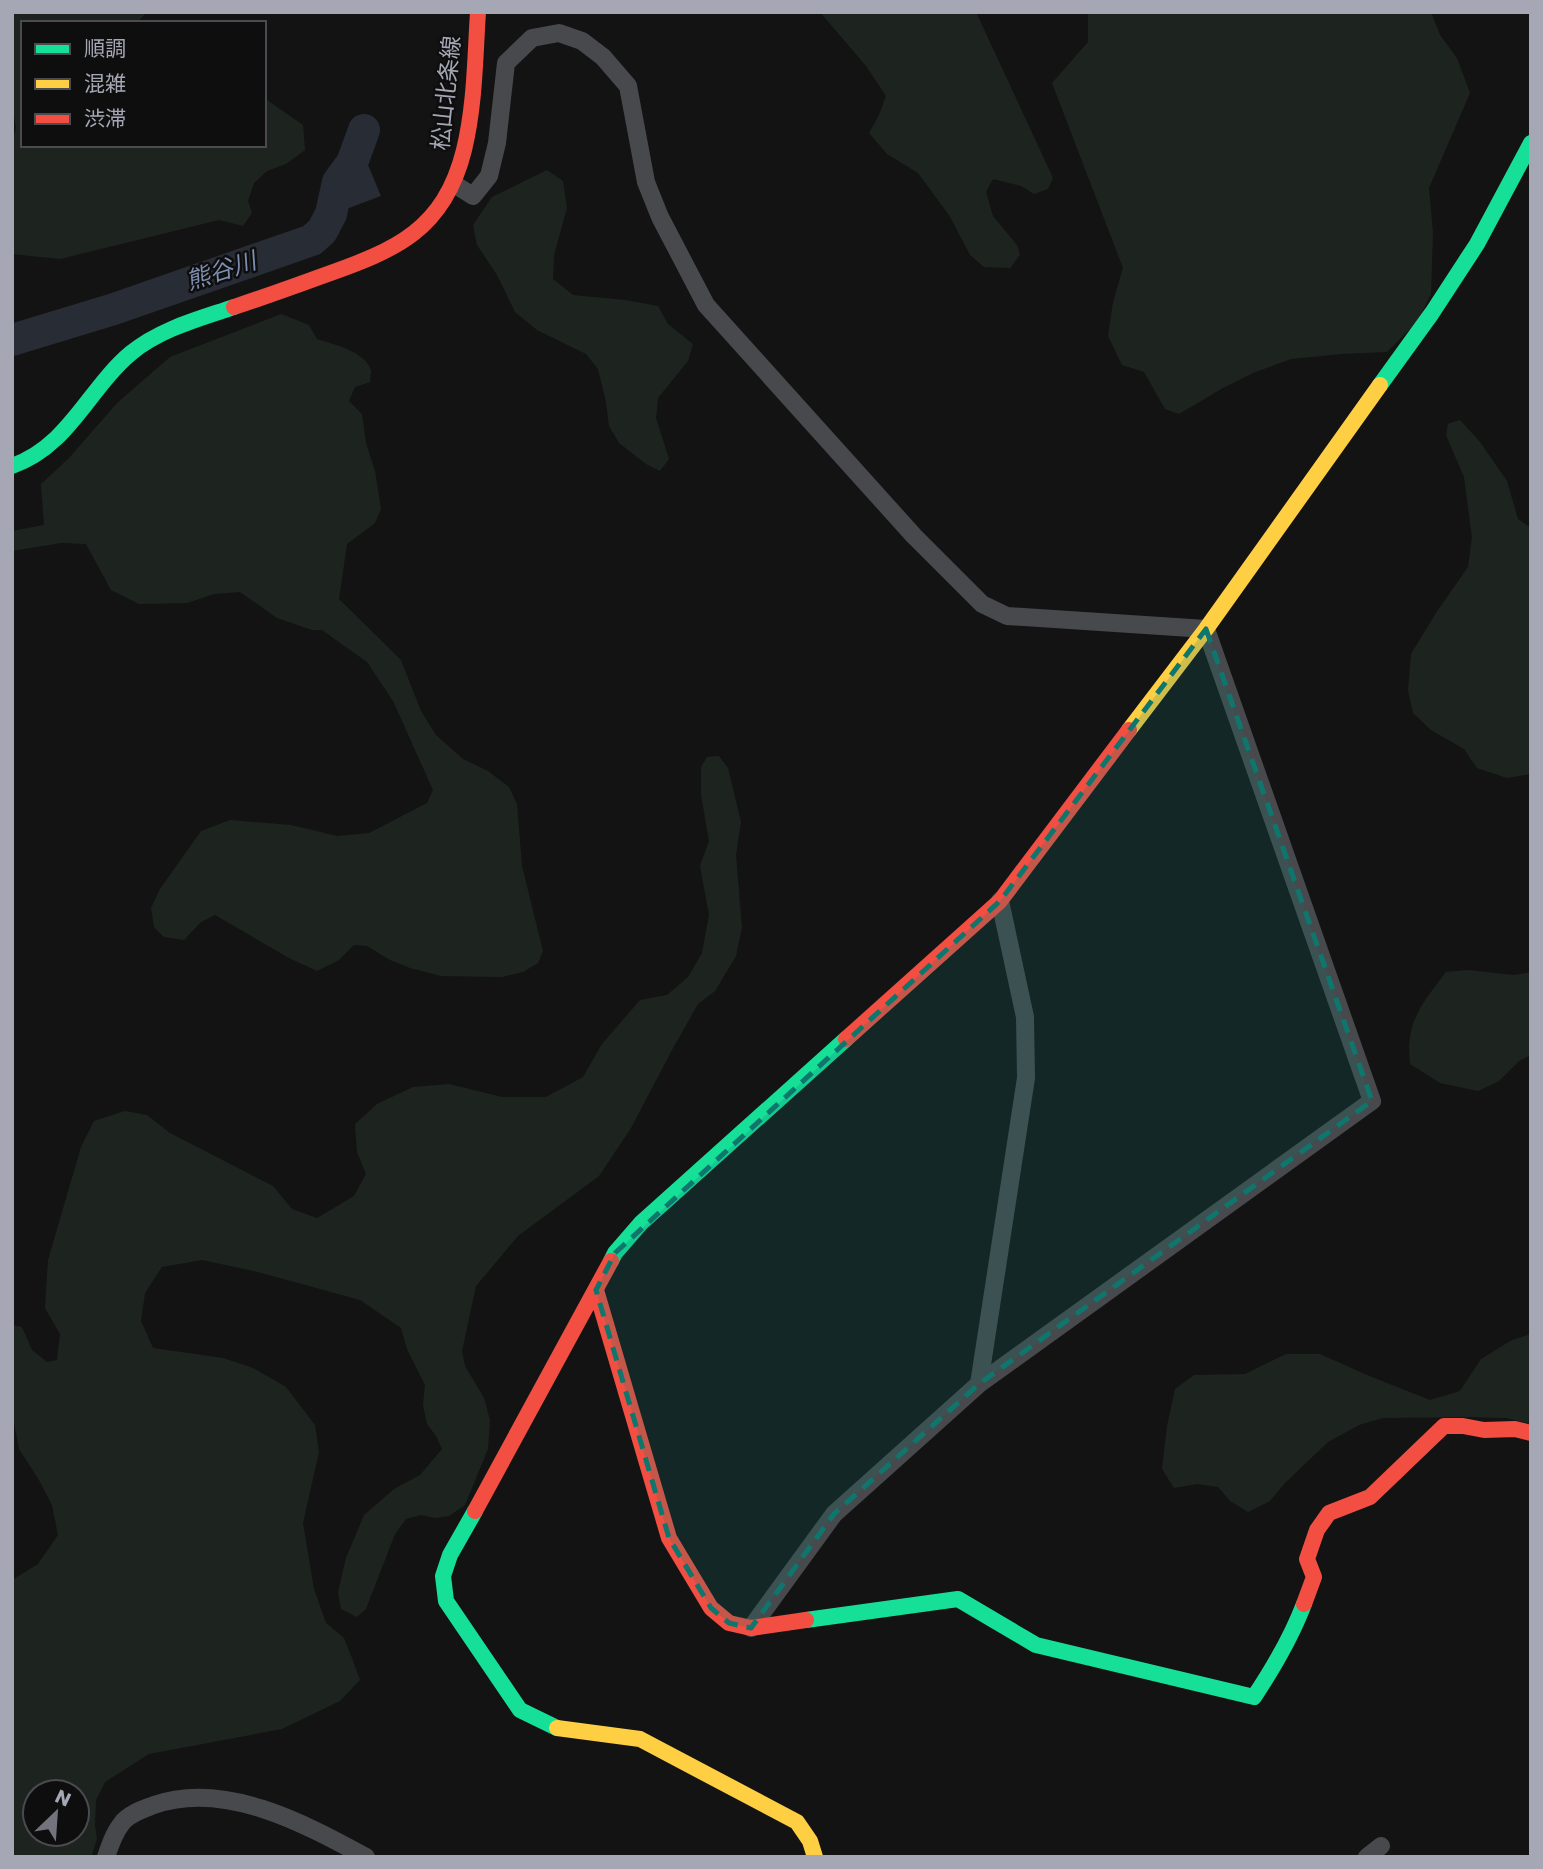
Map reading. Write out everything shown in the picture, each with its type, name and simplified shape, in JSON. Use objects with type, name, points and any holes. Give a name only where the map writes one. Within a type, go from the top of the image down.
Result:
[{"type":"street","name":"松山北条線","points":[[12,466],[41,453],[106,377],[142,343],[169,330],[385,253],[426,223],[454,184],[463,158],[470,117],[478,12]]},
{"type":"street","points":[[454,184],[473,196],[489,176],[497,143],[506,62],[532,38],[559,33],[582,41],[603,57],[628,86],[646,182],[660,218],[706,305],[914,536],[982,604],[1007,616],[1206,629]]},
{"type":"street","points":[[815,1857],[810,1841],[797,1822],[640,1739],[555,1728],[520,1710],[446,1601],[443,1576],[450,1555],[615,1253],[641,1223],[1000,901],[1206,629],[1433,313],[1477,244],[1531,143]]},
{"type":"street","points":[[751,1628],[834,1514],[979,1384],[1372,1101],[1206,629]]},
{"type":"street","points":[[979,1384],[1026,1078],[1025,1017],[1000,901]]},
{"type":"street","points":[[596,1290],[669,1538],[711,1608],[729,1623],[751,1628],[958,1599],[1036,1645],[1254,1698],[1293,1632],[1314,1577],[1307,1559],[1310,1549],[1317,1530],[1329,1513],[1370,1497],[1444,1426],[1484,1430],[1515,1429],[1531,1433]]},
{"type":"street","points":[[106,1857],[111,1840],[123,1820],[167,1801],[191,1797],[261,1808],[303,1825],[366,1857]]},
{"type":"highlighted area","points":[[1206,629],[1372,1101],[979,1384],[834,1514],[751,1628],[729,1623],[711,1608],[669,1538],[596,1290],[615,1253],[1000,901]]},
{"type":"shaded area","points":[[12,12],[147,12],[140,21],[21,21],[21,147],[266,147],[266,99],[303,125],[305,150],[286,164],[267,171],[254,183],[248,201],[252,213],[243,226],[219,220],[60,259],[12,254],[12,142],[16,128],[12,102]]},
{"type":"shaded area","points":[[820,12],[976,12],[1053,178],[1048,189],[1034,194],[1021,186],[993,179],[986,192],[993,216],[1017,245],[1020,255],[1010,268],[984,267],[970,255],[949,215],[918,173],[887,154],[869,133],[886,96],[866,66]]},
{"type":"shaded area","points":[[1088,12],[1431,12],[1440,35],[1457,58],[1470,93],[1429,188],[1433,233],[1431,294],[1418,321],[1387,352],[1291,359],[1253,373],[1179,414],[1165,409],[1144,372],[1122,365],[1108,336],[1113,302],[1123,268],[1052,83],[1088,42]]},
{"type":"shaded area","points":[[368,165],[381,196],[341,211],[343,193],[353,171]]},
{"type":"shaded area","points":[[547,170],[563,181],[567,208],[554,255],[553,279],[573,295],[658,306],[668,324],[693,344],[688,361],[658,398],[656,418],[669,459],[660,471],[646,464],[619,443],[609,426],[598,369],[586,354],[537,330],[515,312],[497,275],[477,245],[473,225],[492,197]]},
{"type":"shaded area","points":[[281,314],[309,325],[317,339],[356,354],[368,364],[371,371],[370,382],[355,387],[349,401],[362,414],[381,509],[375,523],[347,544],[339,599],[401,660],[421,711],[436,735],[463,759],[488,771],[509,787],[517,804],[522,866],[543,951],[538,963],[523,972],[502,977],[441,976],[390,960],[367,946],[354,945],[339,960],[317,971],[215,915],[201,922],[184,940],[164,937],[154,927],[151,908],[160,889],[201,831],[230,820],[291,825],[337,836],[369,833],[427,803],[433,790],[393,701],[367,662],[322,630],[312,630],[277,618],[240,592],[214,594],[187,603],[139,604],[111,590],[86,544],[61,543],[12,551],[12,531],[44,525],[41,484],[69,458],[117,403],[170,357]]},
{"type":"shaded area","points":[[1460,420],[1480,442],[1507,481],[1518,519],[1531,528],[1531,774],[1507,778],[1477,768],[1464,749],[1431,730],[1413,713],[1408,690],[1411,654],[1468,567],[1472,537],[1464,477],[1446,435],[1448,424]]},
{"type":"shaded area","points":[[719,756],[728,768],[741,822],[736,855],[742,928],[736,956],[715,991],[698,1004],[631,1128],[599,1176],[518,1236],[476,1286],[462,1351],[465,1366],[484,1398],[490,1420],[488,1449],[465,1505],[449,1516],[436,1518],[421,1515],[406,1519],[395,1534],[366,1609],[357,1617],[341,1609],[338,1592],[346,1558],[364,1515],[394,1489],[420,1475],[442,1449],[427,1424],[423,1405],[425,1385],[407,1349],[401,1328],[360,1300],[258,1272],[202,1260],[162,1267],[145,1293],[141,1321],[153,1348],[223,1358],[253,1368],[286,1387],[315,1425],[319,1452],[303,1523],[314,1589],[326,1623],[344,1638],[360,1680],[340,1701],[282,1729],[149,1754],[105,1782],[96,1800],[97,1839],[91,1857],[12,1857],[12,1580],[38,1564],[58,1535],[52,1505],[19,1449],[12,1412],[12,1325],[22,1327],[32,1350],[47,1362],[57,1360],[60,1334],[45,1308],[48,1260],[81,1147],[94,1121],[125,1111],[147,1115],[170,1133],[273,1186],[292,1209],[317,1218],[354,1196],[366,1174],[357,1152],[355,1124],[377,1104],[413,1087],[449,1084],[502,1097],[546,1097],[583,1077],[602,1044],[640,1000],[667,995],[688,977],[702,953],[709,915],[700,866],[709,841],[701,795],[701,767],[707,757]]},
{"type":"shaded area","points":[[1468,970],[1514,975],[1531,972],[1531,1055],[1519,1061],[1499,1081],[1478,1091],[1440,1083],[1410,1064],[1410,1036],[1423,1004],[1446,972]]},
{"type":"shaded area","points":[[1531,1334],[1531,1424],[1506,1418],[1469,1417],[1383,1418],[1359,1425],[1328,1442],[1270,1501],[1248,1512],[1230,1501],[1218,1487],[1197,1484],[1174,1488],[1162,1469],[1175,1389],[1194,1375],[1245,1374],[1286,1354],[1320,1354],[1430,1400],[1460,1391],[1481,1359],[1512,1340]]},
{"type":"waterway","name":"熊谷川","points":[[12,340],[114,309],[312,240],[322,231],[331,214],[338,182],[352,163],[364,130]]},
{"type":"traffic: fast","points":[[1380,385],[1477,244],[1531,143]]},
{"type":"traffic: fast","points":[[12,466],[49,445],[116,367],[142,345],[180,326],[234,307]]},
{"type":"traffic: fast","points":[[611,1261],[641,1223],[846,1039]]},
{"type":"traffic: fast","points":[[475,1511],[450,1555],[443,1576],[446,1601],[520,1710],[557,1728]]},
{"type":"traffic: fast","points":[[806,1620],[958,1599],[1036,1645],[1254,1697],[1282,1652],[1304,1604]]},
{"type":"traffic: slow","points":[[1129,730],[1206,629],[1380,385]]},
{"type":"traffic: slow","points":[[557,1728],[640,1739],[797,1822],[810,1841],[815,1857]]},
{"type":"traffic: jam","points":[[234,307],[374,256],[395,246],[430,218],[444,200],[455,177],[468,133],[478,12]]},
{"type":"traffic: jam","points":[[846,1039],[1000,901],[1129,730]]},
{"type":"traffic: jam","points":[[475,1511],[611,1261]]},
{"type":"traffic: jam","points":[[596,1290],[669,1538],[711,1608],[729,1623],[751,1628],[806,1620]]},
{"type":"traffic: jam","points":[[1304,1604],[1314,1577],[1307,1559],[1317,1530],[1329,1513],[1370,1497],[1444,1426],[1484,1430],[1515,1429],[1531,1433]]}]
